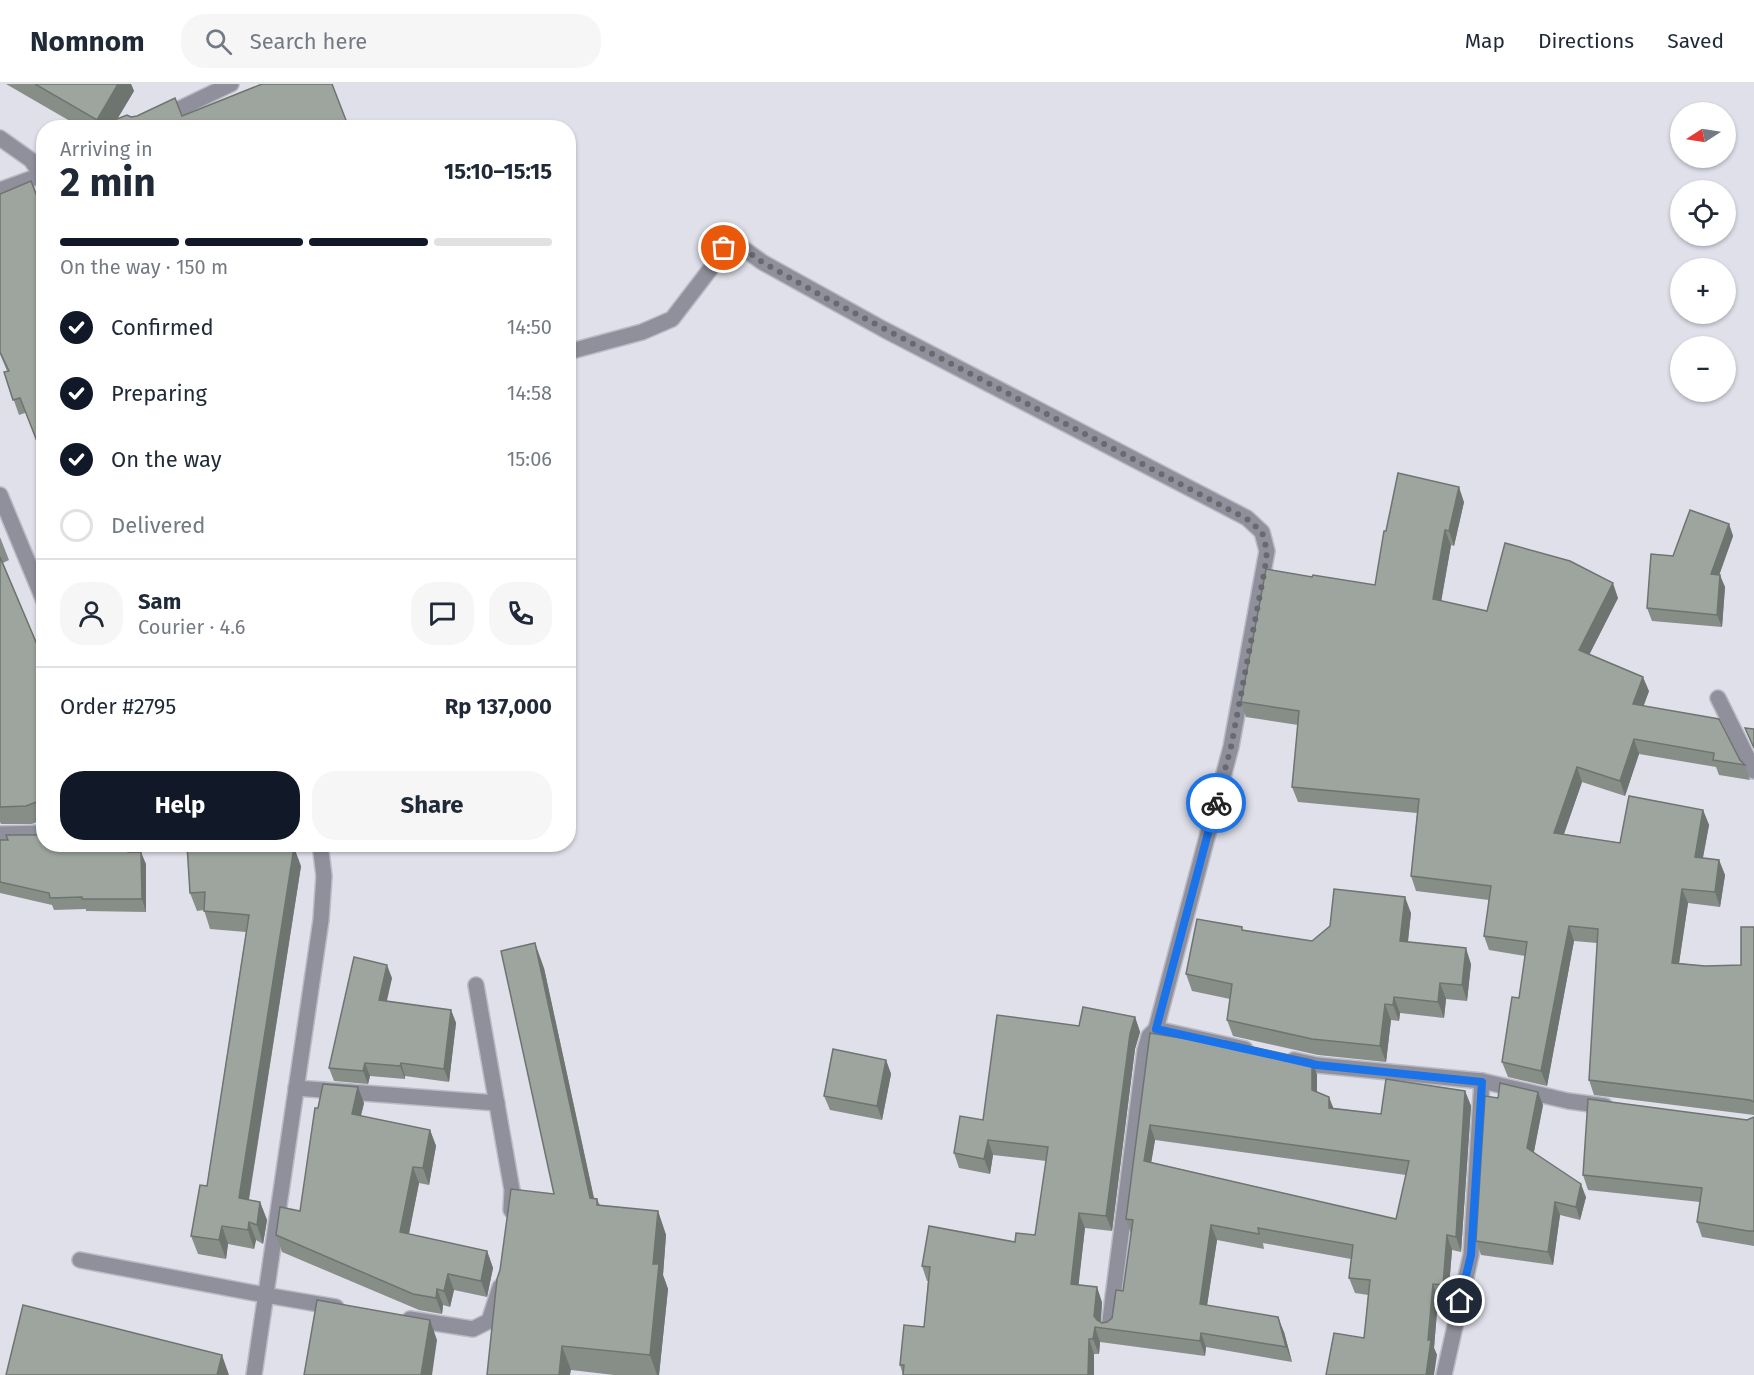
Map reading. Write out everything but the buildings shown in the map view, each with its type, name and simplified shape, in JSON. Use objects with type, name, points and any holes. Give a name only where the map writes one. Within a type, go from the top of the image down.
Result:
[{"type":"street","points":[[157,120],[231,84]]},
{"type":"street","points":[[0,138],[31,160],[36,167]]},
{"type":"street","points":[[0,190],[36,178]]},
{"type":"street","points":[[576,350],[642,332],[672,319],[724,248],[732,244],[740,246],[762,262],[822,296],[1247,519],[1262,532],[1267,551],[1231,747],[1156,1029],[1149,1036],[1145,1050],[1109,1328]]},
{"type":"street","points":[[0,495],[36,582]]},
{"type":"street","points":[[1718,698],[1754,771]]},
{"type":"street","points":[[0,834],[36,833]]},
{"type":"street","points":[[254,1375],[321,920],[324,876],[321,852]]},
{"type":"street","points":[[476,985],[512,1190],[510,1225]]},
{"type":"street","points":[[1156,1029],[1260,1053]]},
{"type":"street","points":[[1283,1058],[1317,1065],[1482,1082],[1568,1101],[1622,1108]]},
{"type":"street","points":[[1444,1375],[1471,1255],[1482,1082]]},
{"type":"street","points":[[296,1088],[497,1103]]},
{"type":"street","points":[[80,1260],[346,1308]]},
{"type":"street","points":[[392,1316],[473,1329],[489,1321],[499,1293],[503,1270]]},
{"type":"way so far","points":[[724,248],[732,244],[740,246],[762,262],[822,296],[1247,519],[1262,532],[1267,551],[1265,568],[1231,747],[1216,803]]},
{"type":"route","points":[[1216,803],[1156,1029],[1317,1065],[1482,1082],[1471,1255],[1460,1301]]}]
